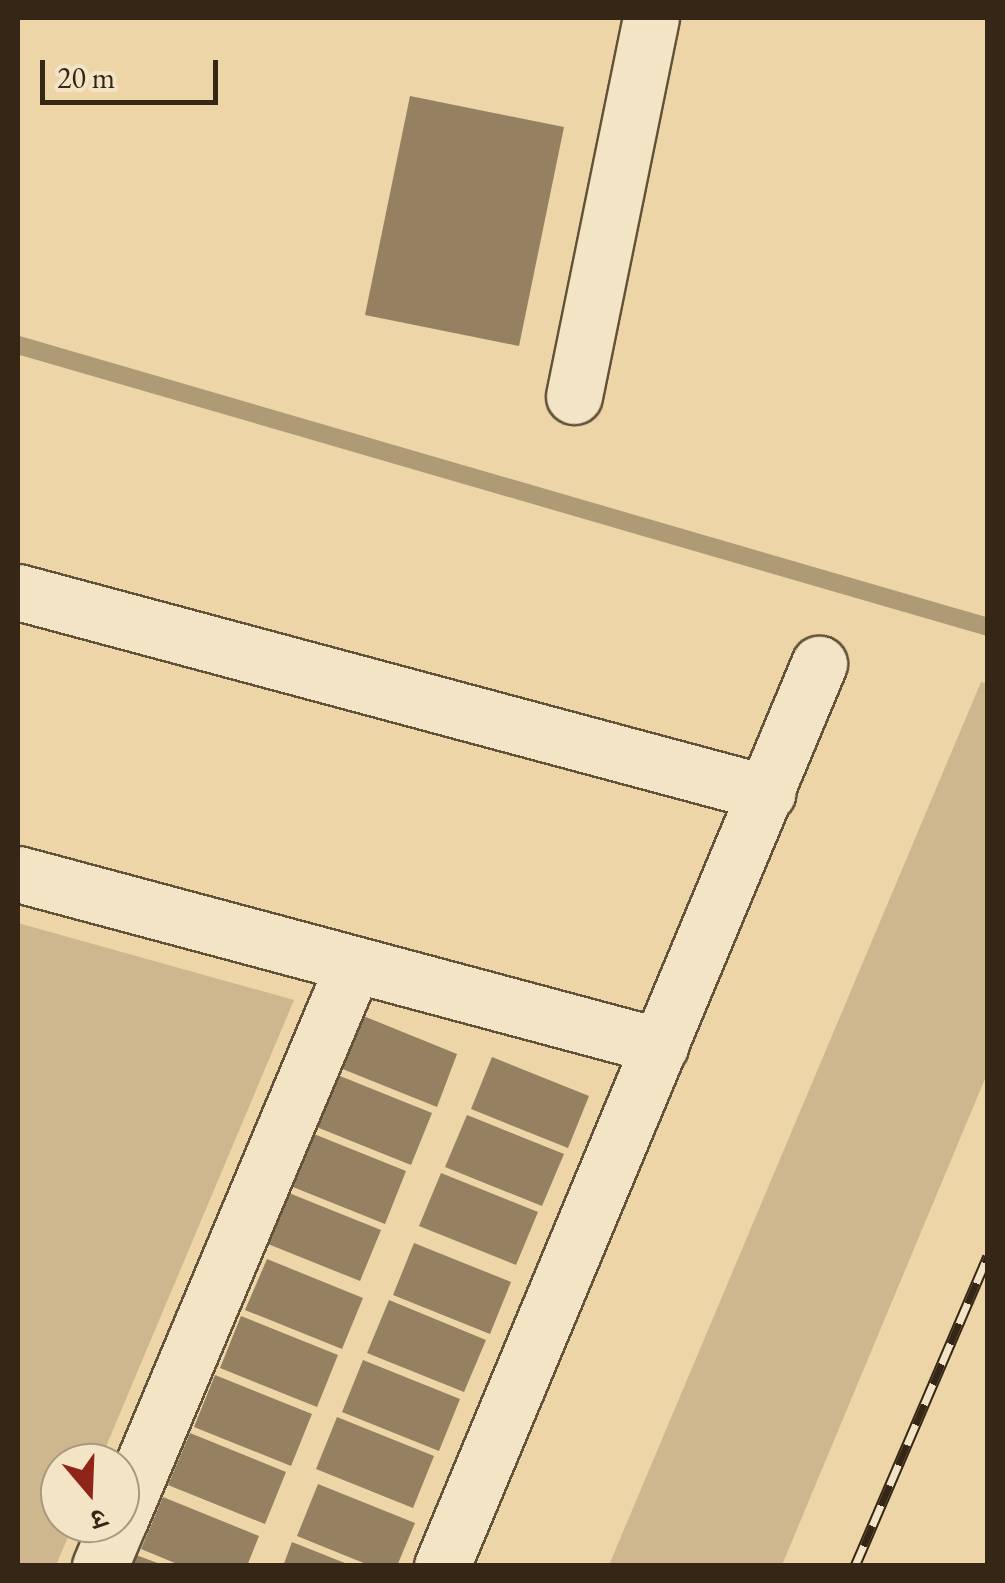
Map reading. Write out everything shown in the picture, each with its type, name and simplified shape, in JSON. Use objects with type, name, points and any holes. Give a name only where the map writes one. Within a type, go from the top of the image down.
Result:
[{"type":"street","points":[[574,396],[651,18]]},
{"type":"street","points":[[18,592],[768,793]]},
{"type":"street","points":[[442,1566],[820,664]]},
{"type":"street","points":[[18,874],[660,1046]]},
{"type":"street","points":[[140,1471],[354,964]]},
{"type":"shaded area","points":[[981,682],[988,684],[987,1074],[782,1565],[609,1565]]},
{"type":"shaded area","points":[[18,923],[294,1000],[107,1443],[40,1443],[40,1543],[65,1543],[56,1565],[18,1565]]},
{"type":"building","points":[[410,96],[564,127],[519,346],[365,315]]},
{"type":"building","points":[[361,1015],[457,1054],[437,1107],[340,1068]]},
{"type":"building","points":[[492,1057],[589,1096],[568,1148],[471,1109]]},
{"type":"building","points":[[335,1074],[432,1113],[411,1165],[314,1126]]},
{"type":"building","points":[[467,1115],[564,1154],[542,1206],[445,1167]]},
{"type":"building","points":[[309,1132],[406,1171],[385,1224],[288,1185]]},
{"type":"building","points":[[441,1173],[538,1212],[516,1265],[419,1226]]},
{"type":"building","points":[[284,1191],[381,1230],[360,1281],[263,1242]]},
{"type":"building","points":[[414,1243],[511,1282],[490,1334],[393,1295]]},
{"type":"building","points":[[267,1259],[363,1298],[342,1349],[245,1310]]},
{"type":"building","points":[[389,1300],[486,1340],[464,1392],[367,1353]]},
{"type":"building","points":[[241,1316],[338,1355],[317,1407],[220,1368]]},
{"type":"building","points":[[363,1360],[460,1399],[439,1451],[342,1412]]},
{"type":"building","points":[[215,1375],[312,1414],[291,1466],[194,1427]]},
{"type":"building","points":[[337,1417],[434,1456],[413,1508],[316,1469]]},
{"type":"building","points":[[190,1433],[286,1472],[265,1524],[168,1485]]},
{"type":"building","points":[[318,1484],[415,1523],[397,1566],[371,1566],[297,1536]]},
{"type":"building","points":[[163,1497],[259,1536],[247,1566],[182,1566],[141,1549]]},
{"type":"building","points":[[292,1542],[350,1565],[350,1566],[283,1566]]},
{"type":"building","points":[[136,1555],[163,1565],[163,1566],[132,1566]]},
{"type":"waterway","points":[[18,345],[988,627]]},
{"type":"railway","points":[[855,1566],[988,1256]]}]
